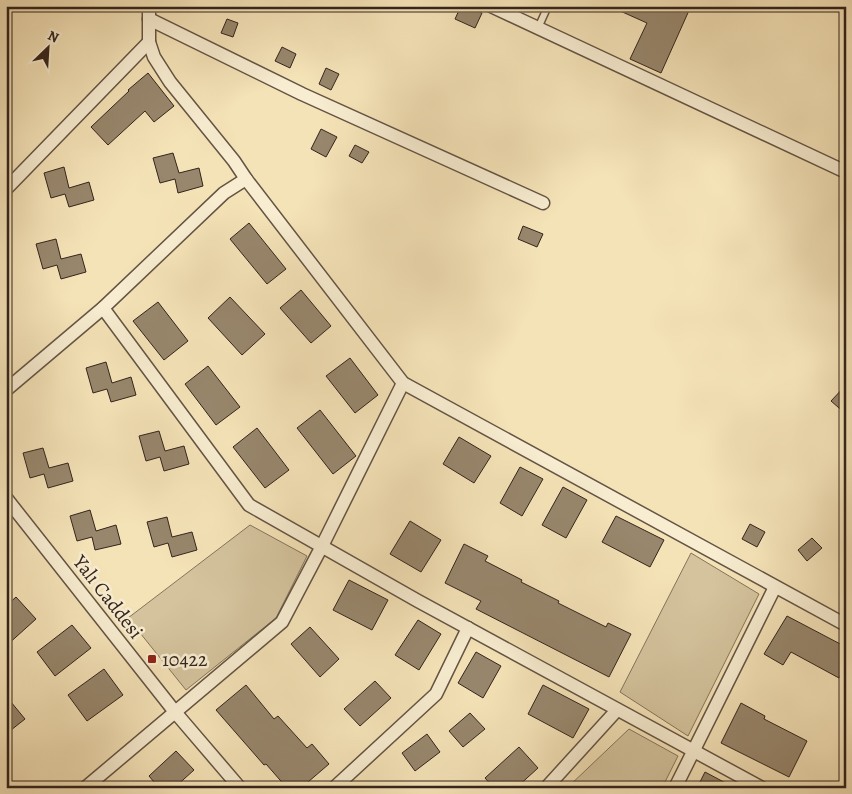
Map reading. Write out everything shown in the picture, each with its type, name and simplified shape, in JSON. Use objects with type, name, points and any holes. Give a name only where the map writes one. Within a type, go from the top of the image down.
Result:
[{"type":"street","points":[[491,6],[846,172]]},
{"type":"street","points":[[543,203],[302,94],[149,13],[149,42],[154,57],[170,82],[234,161],[403,383],[846,625]]},
{"type":"street","points":[[6,189],[149,42]]},
{"type":"street","points":[[6,390],[103,308],[224,193],[246,179]]},
{"type":"street","points":[[103,308],[249,505],[468,628],[762,788]]},
{"type":"street","points":[[85,788],[282,622],[403,383]]},
{"type":"street","name":"Yalı Caddesi","points":[[8,505],[175,712],[240,788]]},
{"type":"street","points":[[675,788],[775,587]]},
{"type":"street","points":[[334,788],[436,694],[468,628]]},
{"type":"street","points":[[546,788],[617,710]]},
{"type":"lane","points":[[538,28],[548,6]]},
{"type":"shaded area","points":[[250,525],[307,556],[276,618],[186,690],[128,618]]},
{"type":"shaded area","points":[[691,553],[759,594],[688,736],[620,692]]},
{"type":"shaded area","points":[[629,729],[678,756],[662,788],[567,788]]},
{"type":"building","points":[[461,6],[467,6],[482,13],[475,28],[455,19]]},
{"type":"building","points":[[609,6],[691,6],[661,73],[630,59],[647,23]]},
{"type":"building","points":[[227,19],[238,23],[233,37],[221,33]]},
{"type":"building","points":[[282,47],[296,54],[290,68],[275,61]]},
{"type":"building","points":[[326,68],[339,74],[331,90],[319,84]]},
{"type":"building","points":[[148,73],[174,106],[154,122],[145,111],[108,145],[91,127]]},
{"type":"building","points":[[321,129],[337,137],[326,157],[311,149]]},
{"type":"building","points":[[355,145],[369,152],[362,163],[349,156]]},
{"type":"building","points":[[173,153],[179,173],[199,168],[203,186],[178,193],[175,179],[160,183],[153,158]]},
{"type":"building","points":[[64,167],[69,188],[89,182],[94,200],[69,207],[65,194],[51,198],[44,173]]},
{"type":"building","points":[[249,223],[286,269],[267,284],[230,239]]},
{"type":"building","points":[[523,226],[543,234],[537,247],[518,239]]},
{"type":"building","points":[[56,239],[61,259],[81,254],[86,272],[61,279],[57,265],[43,269],[36,244]]},
{"type":"building","points":[[301,290],[331,326],[311,343],[280,308]]},
{"type":"building","points":[[230,297],[265,334],[242,355],[208,318]]},
{"type":"building","points":[[158,302],[188,341],[164,360],[133,321]]},
{"type":"building","points":[[350,358],[378,395],[355,413],[326,376]]},
{"type":"building","points":[[106,362],[112,383],[131,377],[136,395],[111,402],[107,389],[93,393],[86,368]]},
{"type":"building","points":[[208,366],[240,407],[216,425],[185,384]]},
{"type":"building","points":[[846,385],[846,414],[831,401]]},
{"type":"building","points":[[320,410],[356,456],[333,474],[297,428]]},
{"type":"building","points":[[257,428],[289,470],[265,488],[233,447]]},
{"type":"building","points":[[159,431],[165,451],[184,446],[189,464],[164,471],[160,457],[146,461],[139,436]]},
{"type":"building","points":[[459,437],[491,456],[474,483],[443,464]]},
{"type":"building","points":[[43,448],[49,468],[68,463],[73,481],[48,488],[44,474],[30,478],[23,453]]},
{"type":"building","points":[[520,467],[543,479],[522,516],[500,503]]},
{"type":"building","points":[[563,487],[587,500],[566,538],[542,525]]},
{"type":"building","points":[[90,510],[96,531],[116,525],[121,544],[95,550],[92,537],[77,541],[70,516]]},
{"type":"building","points":[[616,516],[664,540],[650,567],[602,542]]},
{"type":"building","points":[[167,517],[172,537],[192,532],[197,550],[172,557],[168,543],[154,547],[147,522]]},
{"type":"building","points":[[410,521],[441,540],[421,572],[390,554]]},
{"type":"building","points":[[750,524],[765,532],[757,547],[742,539]]},
{"type":"building","points":[[812,538],[822,548],[807,561],[798,550]]},
{"type":"building","points":[[464,544],[488,556],[485,561],[559,601],[558,603],[606,627],[608,623],[631,634],[609,677],[476,609],[481,601],[445,583]]},
{"type":"building","points":[[349,580],[388,600],[372,630],[333,610]]},
{"type":"building","points":[[16,597],[36,619],[6,646],[6,606]]},
{"type":"building","points":[[787,616],[846,647],[846,665],[839,678],[791,652],[783,665],[764,654]]},
{"type":"building","points":[[418,620],[441,634],[419,670],[395,655]]},
{"type":"building","points":[[72,625],[91,648],[55,676],[37,652]]},
{"type":"building","points":[[310,627],[339,659],[320,677],[291,644]]},
{"type":"building","points":[[476,652],[501,666],[483,698],[458,683]]},
{"type":"building","points":[[104,669],[123,695],[87,721],[68,695]]},
{"type":"building","points":[[375,681],[391,698],[360,726],[344,709]]},
{"type":"building","points":[[246,685],[274,719],[278,716],[307,748],[312,744],[329,764],[301,788],[287,788],[266,764],[264,765],[216,710]]},
{"type":"building","points":[[543,685],[589,709],[573,738],[528,714]]},
{"type":"building","points":[[6,696],[25,719],[6,734]]},
{"type":"building","points":[[741,703],[765,716],[764,719],[807,741],[789,777],[721,743]]},
{"type":"building","points":[[470,713],[485,729],[463,747],[449,731]]},
{"type":"building","points":[[427,734],[440,752],[415,771],[402,753]]},
{"type":"building","points":[[519,747],[538,768],[516,788],[494,788],[485,778]]},
{"type":"building","points":[[176,751],[194,770],[174,788],[159,788],[149,776]]},
{"type":"building","points":[[705,772],[735,788],[697,788]]},
{"type":"place","name":"10422","points":[[152,659]]}]
